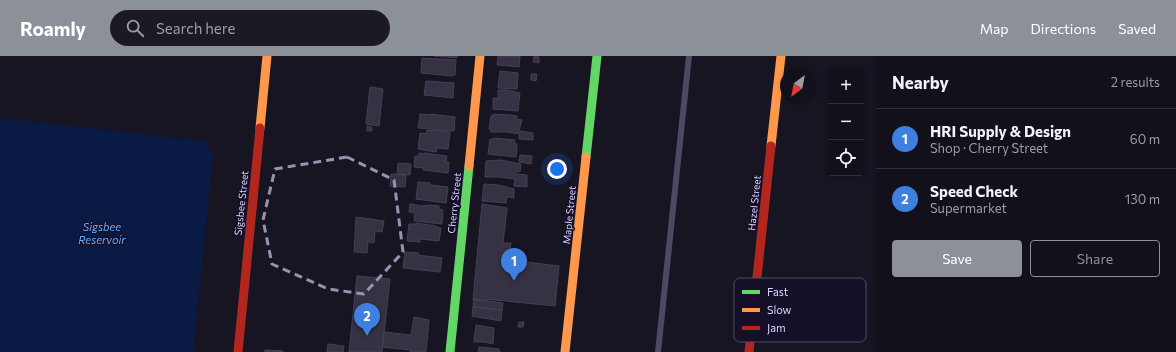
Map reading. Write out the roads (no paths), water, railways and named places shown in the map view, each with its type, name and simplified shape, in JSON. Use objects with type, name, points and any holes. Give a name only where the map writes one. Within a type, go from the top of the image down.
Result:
[{"type":"street","name":"Sigsbee Street","points":[[238,352],[267,56]]},
{"type":"street","name":"Cherry Street","points":[[450,352],[480,56]]},
{"type":"street","name":"Maple Street","points":[[565,352],[597,56]]},
{"type":"street","name":"Hazel Street","points":[[757,278],[781,56]]},
{"type":"street","name":"Hazel Street","points":[[749,352],[750,342]]},
{"type":"lane","points":[[658,352],[690,56]]},
{"type":"water","name":"Sigsbee Reservoir","points":[[0,118],[204,141],[213,154],[193,352],[0,352]]},
{"type":"place","name":"HRI Supply & Design","points":[[514,281]]},
{"type":"place","name":"Speed Check","points":[[367,336]]}]
